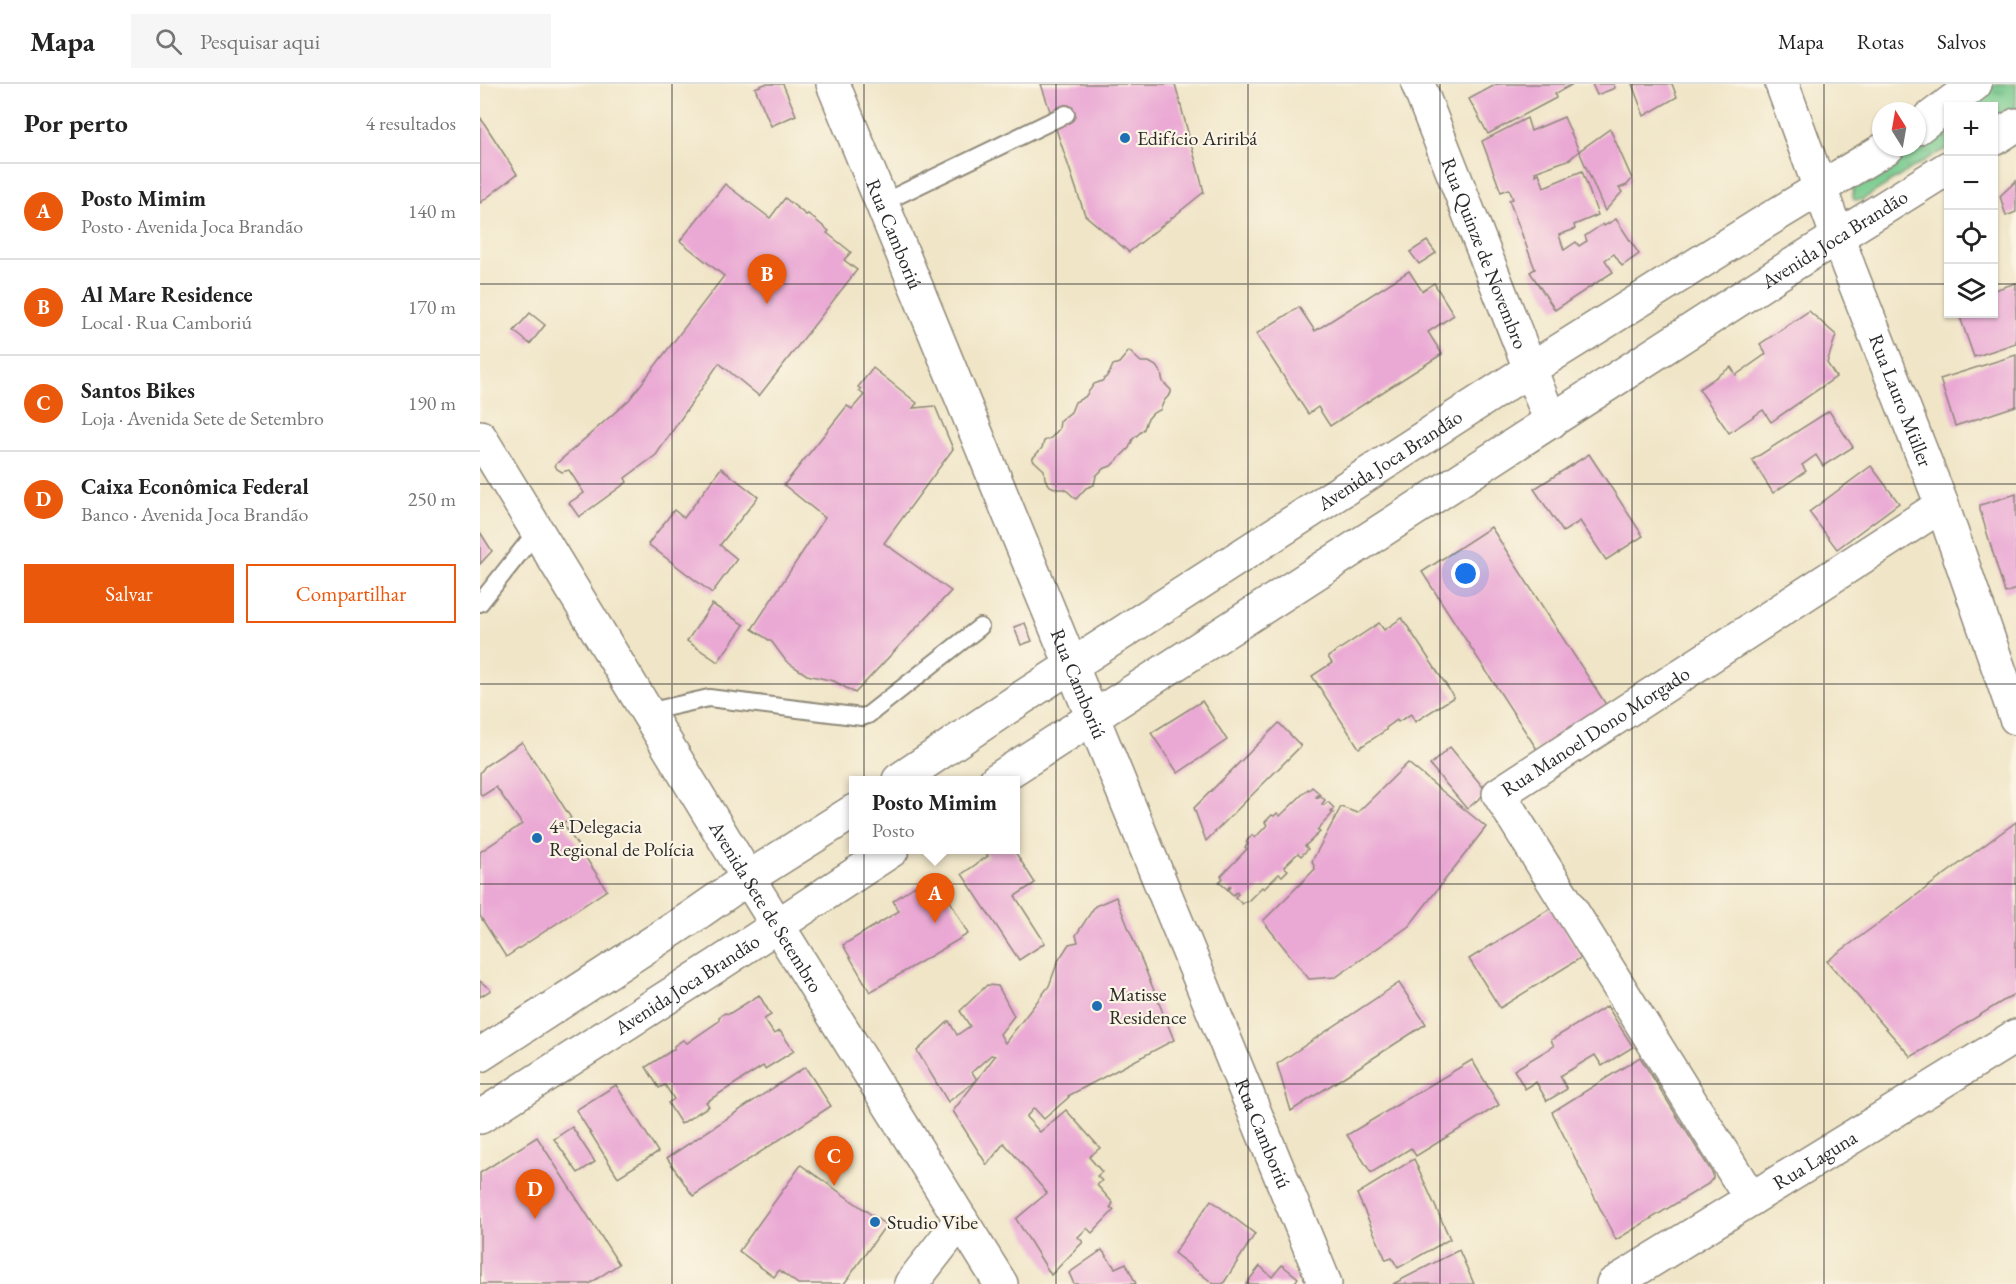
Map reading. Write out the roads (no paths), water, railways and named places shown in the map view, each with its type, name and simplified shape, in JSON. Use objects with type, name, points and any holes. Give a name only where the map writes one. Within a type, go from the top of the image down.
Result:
[{"type":"main road","name":"Rua Camboriú","points":[[833,84],[1325,1284]]},
{"type":"main road","name":"Rua Quinze de Novembro","points":[[1418,84],[1551,422]]},
{"type":"main road","name":"Rua Lauro Müller","points":[[1782,84],[1941,505],[2016,718]]},
{"type":"main road","points":[[1926,121],[1975,84]]},
{"type":"main road","points":[[1998,136],[2016,125]]},
{"type":"main road","name":"Avenida Joca Brandão","points":[[905,776],[1530,369],[1873,156]]},
{"type":"main road","name":"Avenida Joca Brandão","points":[[1002,776],[1944,171]]},
{"type":"main road","name":"Avenida Sete de Setembro","points":[[480,437],[748,878],[1001,1284]]},
{"type":"main road","name":"Rua Manoel Dono Morgado","points":[[1751,1199],[1499,794],[1941,505]]},
{"type":"main road","points":[[480,1055],[849,814]]},
{"type":"main road","name":"Avenida Joca Brandão","points":[[480,1117],[722,962],[884,854]]},
{"type":"main road","name":"Rua Laguna","points":[[1612,1284],[1645,1276],[1751,1199],[2016,1036]]},
{"type":"main road","points":[[911,1284],[961,1220]]},
{"type":"lane","points":[[882,203],[1066,114]]},
{"type":"lane","points":[[480,603],[537,531]]},
{"type":"lane","points":[[648,712],[709,698],[862,717],[868,715],[980,627]]},
{"type":"place","name":"Edifício Ariribá","points":[[1125,138]]},
{"type":"place","name":"Al Mare Residence","points":[[767,304]]},
{"type":"place","name":"4ª Delegacia Regional de Polícia","points":[[537,838]]},
{"type":"place","name":"Posto Mimim","points":[[935,923]]},
{"type":"place","name":"Matisse Residence","points":[[1097,1006]]},
{"type":"place","name":"Santos Bikes","points":[[834,1186]]},
{"type":"place","name":"Caixa Econômica Federal","points":[[535,1219]]},
{"type":"place","name":"Studio Vibe","points":[[875,1222]]}]
